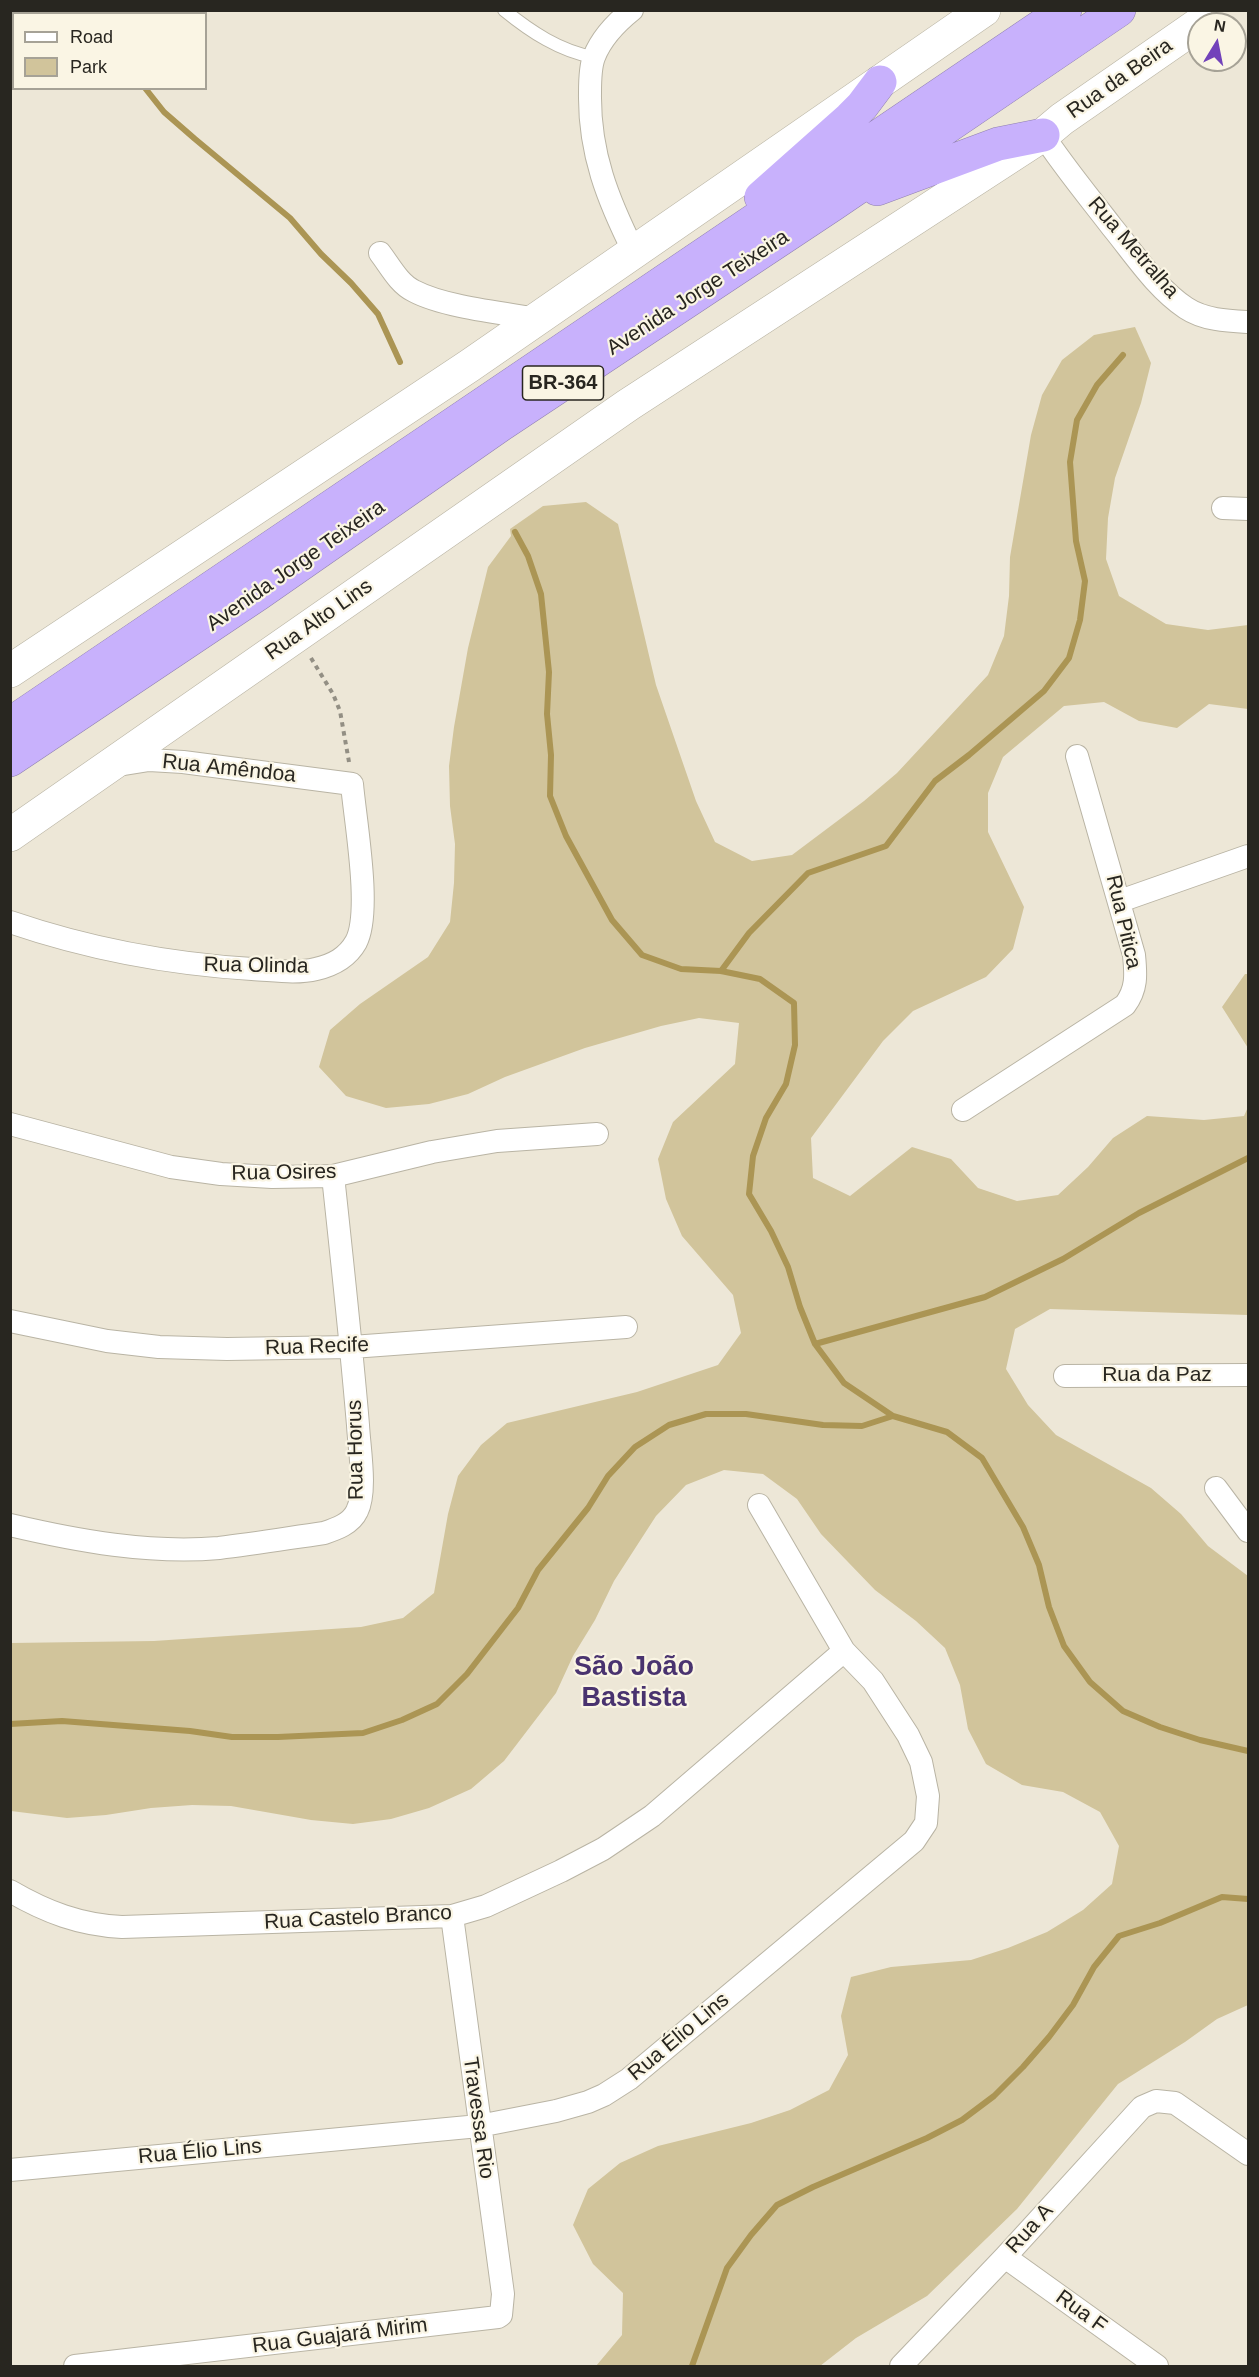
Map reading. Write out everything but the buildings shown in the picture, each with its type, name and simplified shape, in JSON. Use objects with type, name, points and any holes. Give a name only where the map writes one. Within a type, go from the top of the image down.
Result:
[{"type":"highway","name":"Avenida Jorge Teixeira","points":[[10,724],[1065,10]]},
{"type":"highway","name":"Avenida Jorge Teixeira","points":[[10,760],[258,594],[521,411],[832,205],[1119,10]]},
{"type":"highway","points":[[642,297],[697,254],[850,118],[880,82]]},
{"type":"highway","points":[[832,205],[998,144],[1043,135]]},
{"type":"main road","points":[[10,671],[270,500],[538,319],[984,10]]},
{"type":"main road","name":"Rua da Beira","points":[[628,405],[1043,135],[1062,119],[1187,32]]},
{"type":"main road","name":"Rua Alto Lins","points":[[10,835],[628,405]]},
{"type":"street","points":[[632,10],[607,36],[594,57],[590,83],[592,139],[598,166],[634,252]]},
{"type":"street","name":"Rua Metralha","points":[[1043,135],[1149,273],[1166,291],[1188,309],[1204,316],[1248,322]]},
{"type":"street","points":[[380,253],[400,280],[413,291],[459,305],[538,319]]},
{"type":"street","points":[[1223,508],[1248,509]]},
{"type":"street","name":"Rua Pitica","points":[[963,1110],[1125,1005],[1131,997],[1136,976],[1134,955],[1077,756]]},
{"type":"street","name":"Rua Amêndoa","points":[[107,767],[160,760],[351,784]]},
{"type":"street","name":"Rua Olinda","points":[[10,922],[56,938],[194,965],[292,971],[330,965],[351,950],[360,932],[363,919],[362,886],[351,784]]},
{"type":"street","points":[[1120,902],[1248,856]]},
{"type":"street","name":"Rua Osires","points":[[10,1124],[171,1167],[221,1174],[273,1177],[333,1176],[432,1152],[497,1141],[597,1134]]},
{"type":"street","name":"Rua Horus","points":[[10,1525],[91,1542],[152,1548],[218,1548],[324,1533],[352,1518],[360,1503],[361,1466],[352,1347],[333,1176]]},
{"type":"street","name":"Rua Recife","points":[[10,1321],[97,1339],[159,1347],[227,1349],[352,1347],[626,1327]]},
{"type":"street","name":"Rua da Paz","points":[[1065,1376],[1248,1375]]},
{"type":"street","points":[[1216,1488],[1248,1531]]},
{"type":"street","name":"Rua Élio Lins","points":[[10,2170],[479,2126],[556,2111],[588,2102],[617,2088],[914,1841],[926,1823],[928,1812],[928,1796],[921,1762],[890,1704],[873,1681],[844,1651],[759,1505]]},
{"type":"street","name":"Rua Castelo Branco","points":[[10,1891],[55,1914],[100,1926],[452,1916],[486,1906],[524,1889],[603,1849],[633,1829],[652,1816],[844,1651]]},
{"type":"street","name":"Travessa Rio","points":[[452,1916],[504,2302],[498,2318]]},
{"type":"street","name":"Rua A","points":[[901,2367],[1148,2103],[1164,2101],[1182,2106],[1248,2154]]},
{"type":"street","name":"Rua F","points":[[1005,2257],[1157,2367]]},
{"type":"street","name":"Rua Guajará Mirim","points":[[75,2367],[498,2318]]},
{"type":"lane","points":[[504,10],[521,24],[567,51],[594,57]]},
{"type":"path","points":[[300,633],[312,663],[333,694],[340,711],[345,728],[351,784]]},
{"type":"green space","points":[[1135,327],[1151,363],[1141,403],[1115,478],[1108,518],[1106,559],[1119,596],[1166,624],[1208,630],[1248,625],[1248,709],[1209,704],[1177,728],[1139,721],[1104,702],[1064,706],[1003,757],[988,793],[988,832],[1024,907],[1013,949],[986,977],[913,1011],[883,1041],[811,1138],[813,1178],[850,1196],[912,1147],[951,1159],[978,1188],[1017,1201],[1058,1195],[1088,1167],[1113,1138],[1147,1116],[1204,1120],[1244,1116],[1248,1107],[1248,1315],[1050,1309],[1015,1329],[1006,1369],[1028,1405],[1056,1435],[1151,1488],[1181,1514],[1208,1546],[1248,1576],[1248,2005],[1217,2019],[1118,2084],[1017,2209],[927,2296],[856,2338],[820,2366],[596,2366],[622,2335],[623,2293],[593,2264],[573,2225],[588,2189],[620,2163],[658,2146],[751,2123],[790,2110],[829,2090],[848,2055],[841,2016],[851,1977],[891,1967],[971,1960],[1047,1932],[1083,1910],[1112,1884],[1119,1846],[1100,1812],[1063,1792],[1022,1785],[986,1764],[968,1729],[960,1685],[945,1648],[916,1621],[875,1590],[821,1534],[797,1499],[763,1474],[724,1470],[686,1485],[656,1516],[614,1581],[595,1620],[573,1656],[556,1693],[504,1761],[471,1789],[429,1808],[391,1819],[353,1824],[311,1820],[231,1806],[192,1805],[67,1818],[11,1811],[11,1643],[154,1641],[361,1627],[403,1618],[434,1593],[448,1514],[458,1476],[481,1445],[507,1423],[637,1392],[718,1365],[741,1333],[733,1295],[682,1236],[666,1199],[658,1159],[673,1122],[735,1064],[739,1023],[699,1018],[661,1026],[585,1048],[505,1077],[468,1094],[429,1104],[386,1108],[346,1096],[319,1067],[330,1030],[360,1004],[428,957],[450,922],[455,844],[450,806],[449,766],[468,648],[488,567],[511,536],[510,529],[543,506],[586,502],[618,524],[656,685],[696,801],[715,842],[752,861],[792,855],[897,773],[988,675],[1004,636],[1009,596],[1010,557],[1031,435],[1042,395],[1062,360],[1094,335]]},
{"type":"green space","points":[[1245,974],[1248,974],[1248,1048],[1222,1007]]},
{"type":"waterway","points":[[147,90],[164,112],[290,218],[321,254],[351,283],[378,314],[400,362]]},
{"type":"waterway","points":[[721,971],[749,933],[808,873],[886,846],[935,781],[1044,691],[1069,658],[1080,620],[1085,581],[1076,541],[1070,462],[1077,420],[1097,385],[1123,355]]},
{"type":"waterway","points":[[515,532],[528,556],[541,594],[549,672],[547,714],[551,755],[550,796],[566,836],[612,920],[642,955],[681,969],[721,971],[760,979],[794,1003],[795,1045],[786,1084],[766,1118],[753,1156],[749,1194],[771,1231],[788,1267],[800,1307],[815,1344],[844,1383],[893,1416],[947,1432],[982,1458],[1023,1527],[1039,1565],[1049,1607],[1064,1646],[1090,1682],[1123,1711],[1160,1727],[1200,1740],[1248,1751]]},
{"type":"waterway","points":[[815,1344],[985,1297],[1063,1259],[1139,1213],[1248,1158]]},
{"type":"waterway","points":[[10,1724],[62,1721],[190,1731],[232,1737],[278,1737],[363,1733],[402,1720],[437,1704],[467,1674],[518,1608],[538,1570],[588,1508],[608,1476],[635,1447],[669,1425],[706,1414],[746,1414],[823,1425],[862,1426],[893,1416]]},
{"type":"waterway","points":[[692,2366],[727,2268],[777,2205],[927,2138],[962,2120],[994,2096],[1049,2037],[1073,2005],[1094,1967],[1119,1936],[1160,1923],[1222,1897],[1248,1899]]},
{"type":"district","name":"São João Bastista","points":[[634,1684]]}]
